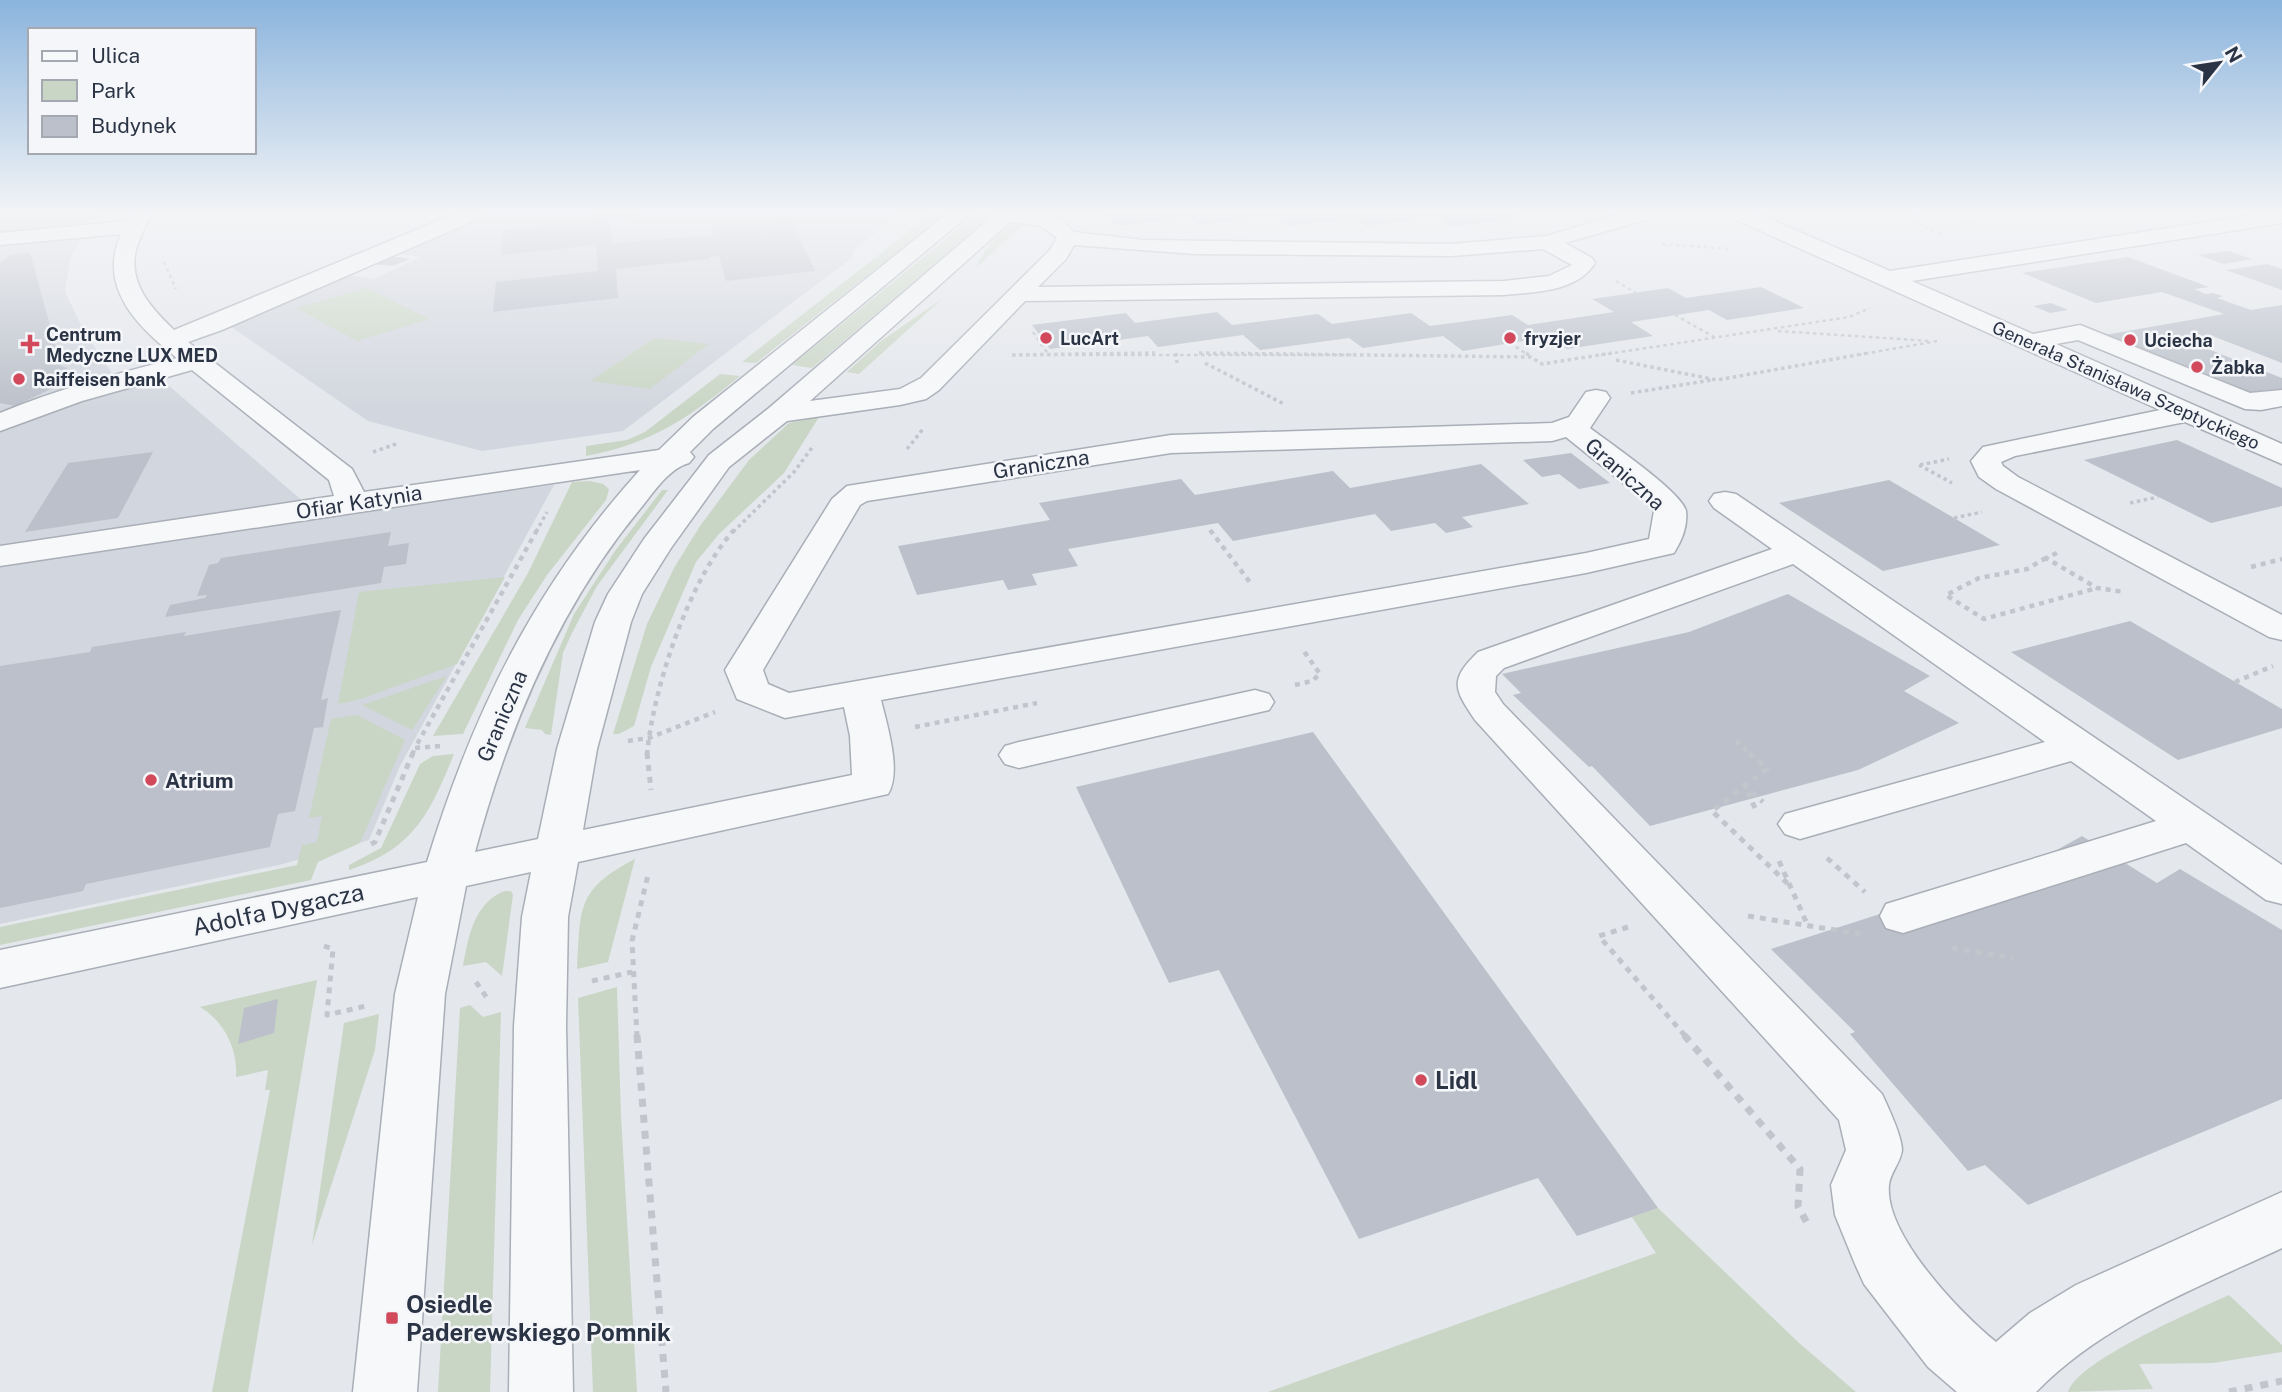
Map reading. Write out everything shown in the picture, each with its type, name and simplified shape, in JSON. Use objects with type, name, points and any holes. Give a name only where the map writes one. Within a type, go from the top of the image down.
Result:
[{"type":"street","points":[[126,279],[136,303],[170,340],[341,475],[348,487],[351,504]]},
{"type":"street","points":[[170,340],[213,325],[320,279]]},
{"type":"street","name":"Graniczna","points":[[385,1392],[420,993],[430,934],[445,875],[489,743],[545,620],[584,559],[669,456],[714,414],[880,279]]},
{"type":"street","points":[[541,1392],[540,992],[545,917],[577,749],[612,622],[625,594],[656,546],[719,461],[779,414],[933,279]]},
{"type":"street","points":[[779,414],[916,393],[930,384],[1034,279]]},
{"type":"street","points":[[1019,294],[1504,288],[1559,279]]},
{"type":"street","name":"Generała Stanisława Szeptyckiego","points":[[1888,279],[2282,455]]},
{"type":"street","points":[[2030,342],[2080,332],[2245,401],[2261,402],[2282,398]]},
{"type":"street","points":[[0,423],[36,406],[196,361]]},
{"type":"street","name":"Graniczna","points":[[1572,428],[1654,492],[1670,510],[1668,533],[1662,547],[1586,563],[785,706],[751,691],[744,670],[848,499],[858,493],[1171,444],[1552,432],[1582,423],[1596,398]]},
{"type":"street","points":[[2188,413],[2012,448],[1993,453],[1986,461],[1990,471],[2007,483],[2282,629]]},
{"type":"street","name":"Ofiar Katynia","points":[[0,556],[669,456],[719,461]]},
{"type":"street","points":[[1725,501],[2282,888]]},
{"type":"street","points":[[1798,552],[1760,563],[1491,660],[1477,674],[1476,692],[1489,712],[1863,1110],[1874,1150],[1860,1185],[1862,1205],[1885,1264],[1950,1345],[1998,1389],[2049,1336],[2083,1315],[2282,1219]]},
{"type":"street","name":"Adolfa Dygacza","points":[[0,969],[873,784],[870,736],[860,694]]},
{"type":"street","points":[[1019,755],[1255,702]]},
{"type":"street","points":[[1800,824],[2079,746]]},
{"type":"street","points":[[1903,916],[2193,825]]},
{"type":"path","points":[[171,279],[182,298],[205,323],[213,325]]},
{"type":"path","points":[[1510,343],[1542,365],[1849,317],[1880,304]]},
{"type":"path","points":[[1675,315],[1716,338]]},
{"type":"path","points":[[1029,326],[1048,354]]},
{"type":"path","points":[[1596,398],[1717,380],[1938,341],[1767,331]]},
{"type":"path","points":[[1001,355],[1176,353],[1531,357]]},
{"type":"path","points":[[1176,353],[1177,363]]},
{"type":"path","points":[[1616,360],[1717,380]]},
{"type":"path","points":[[1205,363],[1346,438]]},
{"type":"path","points":[[666,1392],[632,972],[632,941],[654,851],[653,801],[646,755],[669,662],[710,562],[730,535],[799,468],[839,406]]},
{"type":"path","points":[[874,490],[923,428]]},
{"type":"path","points":[[2124,505],[2158,497]]},
{"type":"path","points":[[1954,518],[1986,511]]},
{"type":"path","points":[[2046,558],[2027,569],[1979,578],[1946,595],[1984,620],[2098,589]]},
{"type":"path","points":[[2248,568],[2282,559]]},
{"type":"path","points":[[1291,685],[1312,681],[1320,674],[1302,649]]},
{"type":"path","points":[[2235,682],[2280,663]]},
{"type":"path","points":[[649,738],[759,695]]},
{"type":"path","points":[[1736,741],[1767,769],[1712,811],[1790,886]]},
{"type":"path","points":[[1809,927],[1695,906],[1599,936],[1800,1169],[1798,1206],[1809,1228]]},
{"type":"path","points":[[2229,1392],[2282,1381]]},
{"type":"shaded area","points":[[0,279],[67,279],[65,292],[84,331],[115,378],[168,385],[320,516],[554,485],[400,766],[369,840],[279,865],[0,924]]},
{"type":"shaded area","points":[[338,279],[824,279],[623,431],[482,451],[368,421],[230,326]]},
{"type":"green space","points":[[848,279],[863,279],[756,363],[742,362]]},
{"type":"green space","points":[[897,279],[917,279],[812,368],[792,365]]},
{"type":"green space","points":[[367,288],[429,319],[357,341],[296,308]]},
{"type":"green space","points":[[942,299],[859,374],[847,372],[881,341]]},
{"type":"green space","points":[[654,338],[709,344],[650,389],[590,381]]},
{"type":"green space","points":[[720,374],[740,376],[669,427],[630,444],[586,456],[586,446],[627,440],[645,432]]},
{"type":"green space","points":[[819,417],[784,473],[719,534],[696,562],[651,667],[634,726],[619,734],[613,734],[647,624],[674,568],[700,526],[749,460],[789,423]]},
{"type":"green space","points":[[590,481],[603,484],[609,489],[606,500],[547,575],[518,620],[463,734],[433,736],[528,573],[572,482]]},
{"type":"green space","points":[[662,490],[668,490],[597,586],[572,633],[563,653],[551,735],[542,730],[525,728],[574,614],[615,551]]},
{"type":"green space","points":[[505,577],[457,664],[358,700],[338,704],[359,592]]},
{"type":"green space","points":[[447,676],[412,730],[362,705]]},
{"type":"green space","points":[[357,715],[405,740],[360,843],[318,862],[311,880],[0,945],[0,927],[297,865],[302,845],[317,842],[322,816],[309,818],[331,719]]},
{"type":"green space","points":[[454,754],[437,794],[417,826],[389,851],[349,870],[349,865],[381,848],[420,764],[433,756]]},
{"type":"green space","points":[[635,859],[608,962],[577,969],[579,931],[585,903],[601,881]]},
{"type":"green space","points":[[511,891],[513,895],[502,976],[486,962],[463,966],[470,933],[479,912],[494,896]]},
{"type":"green space","points":[[317,980],[248,1392],[212,1392],[270,1090],[265,1090],[268,1070],[236,1077],[235,1056],[228,1037],[216,1020],[200,1007]]},
{"type":"green space","points":[[617,987],[621,1116],[637,1392],[593,1392],[578,998]]},
{"type":"green space","points":[[470,1005],[483,1017],[501,1012],[490,1392],[438,1392],[460,1008]]},
{"type":"green space","points":[[379,1014],[375,1050],[312,1245],[344,1023]]},
{"type":"green space","points":[[1658,1208],[1798,1342],[1856,1392],[1268,1392],[1656,1253],[1632,1217]]},
{"type":"green space","points":[[2229,1295],[2282,1345],[2282,1352],[2213,1363],[2139,1364],[2153,1389],[2068,1392],[2076,1380],[2092,1366],[2114,1352]]},
{"type":"building","points":[[0,279],[37,279],[61,366],[67,368],[70,374],[57,386],[15,406],[0,403]]},
{"type":"building","points":[[524,279],[617,279],[618,298],[493,312],[496,282]]},
{"type":"building","points":[[2037,279],[2187,279],[2209,287],[2194,289],[2223,296],[2217,298],[2251,310],[2282,305],[2282,363],[2210,335],[2185,340],[2282,378],[2282,393],[2254,398],[2105,335],[2224,314],[2162,292],[2096,303]]},
{"type":"building","points":[[2251,279],[2282,279],[2282,290]]},
{"type":"building","points":[[1761,287],[1804,308],[1727,320],[1709,310],[1631,322],[1653,336],[1567,349],[1548,337],[1463,351],[1443,336],[1363,348],[1349,338],[1260,350],[1243,335],[1158,347],[1148,336],[1050,349],[1032,325],[1126,313],[1135,323],[1217,312],[1232,325],[1318,314],[1332,324],[1411,313],[1430,326],[1512,315],[1528,325],[1614,312],[1592,299],[1668,288],[1686,298]]},
{"type":"building","points":[[2051,303],[2068,310],[2050,313],[2033,306]]},
{"type":"building","points":[[2177,440],[2282,488],[2282,506],[2211,523],[2084,460]]},
{"type":"building","points":[[153,452],[118,518],[25,532],[68,463]]},
{"type":"building","points":[[1571,453],[1610,483],[1579,489],[1559,474],[1542,477],[1523,460]]},
{"type":"building","points":[[1481,464],[1529,504],[1462,517],[1473,527],[1446,533],[1435,523],[1391,531],[1375,514],[1233,541],[1218,523],[1068,549],[1078,566],[1032,574],[1037,585],[1008,590],[1003,580],[917,595],[898,546],[1050,520],[1039,503],[1181,479],[1195,495],[1333,471],[1350,488]]},
{"type":"building","points":[[1889,480],[2000,545],[1883,571],[1779,503]]},
{"type":"building","points":[[391,532],[388,546],[409,543],[406,564],[384,567],[381,583],[165,617],[170,605],[205,598],[207,595],[197,596],[209,565],[218,563],[221,558]]},
{"type":"building","points":[[1788,594],[1930,676],[1904,691],[1959,723],[1858,770],[1650,826],[1592,766],[1589,767],[1513,695],[1521,693],[1502,674],[1689,632]]},
{"type":"building","name":"Atrium","points":[[341,610],[321,700],[328,698],[323,727],[314,728],[295,811],[278,814],[270,847],[86,884],[83,891],[0,908],[0,666],[90,652],[92,647],[186,632],[184,636]]},
{"type":"building","points":[[2130,621],[2282,709],[2282,728],[2178,760],[2011,652]]},
{"type":"building","name":"Lidl","points":[[1313,732],[1658,1208],[1577,1236],[1538,1178],[1359,1239],[1219,970],[1169,983],[1076,787]]},
{"type":"building","points":[[2082,836],[2157,883],[2180,869],[2282,930],[2282,1099],[2028,1205],[1985,1165],[1968,1171],[1850,1034],[1855,1032],[1771,949],[2026,867]]},
{"type":"building","points":[[278,999],[274,1033],[238,1044],[244,1008]]},
{"type":"place","name":"LucArt","points":[[1046,338]]},
{"type":"place","name":"fryzjer","points":[[1510,338]]},
{"type":"place","name":"Uciecha","points":[[2130,340]]},
{"type":"place","name":"Centrum Medyczne LUX MED","points":[[30,344]]},
{"type":"place","name":"Żabka","points":[[2197,367]]},
{"type":"place","name":"Raiffeisen bank","points":[[19,379]]},
{"type":"place","name":"Atrium","points":[[151,780]]},
{"type":"place","name":"Lidl","points":[[1421,1080]]},
{"type":"place","name":"Osiedle Paderewskiego Pomnik","points":[[392,1318]]}]
